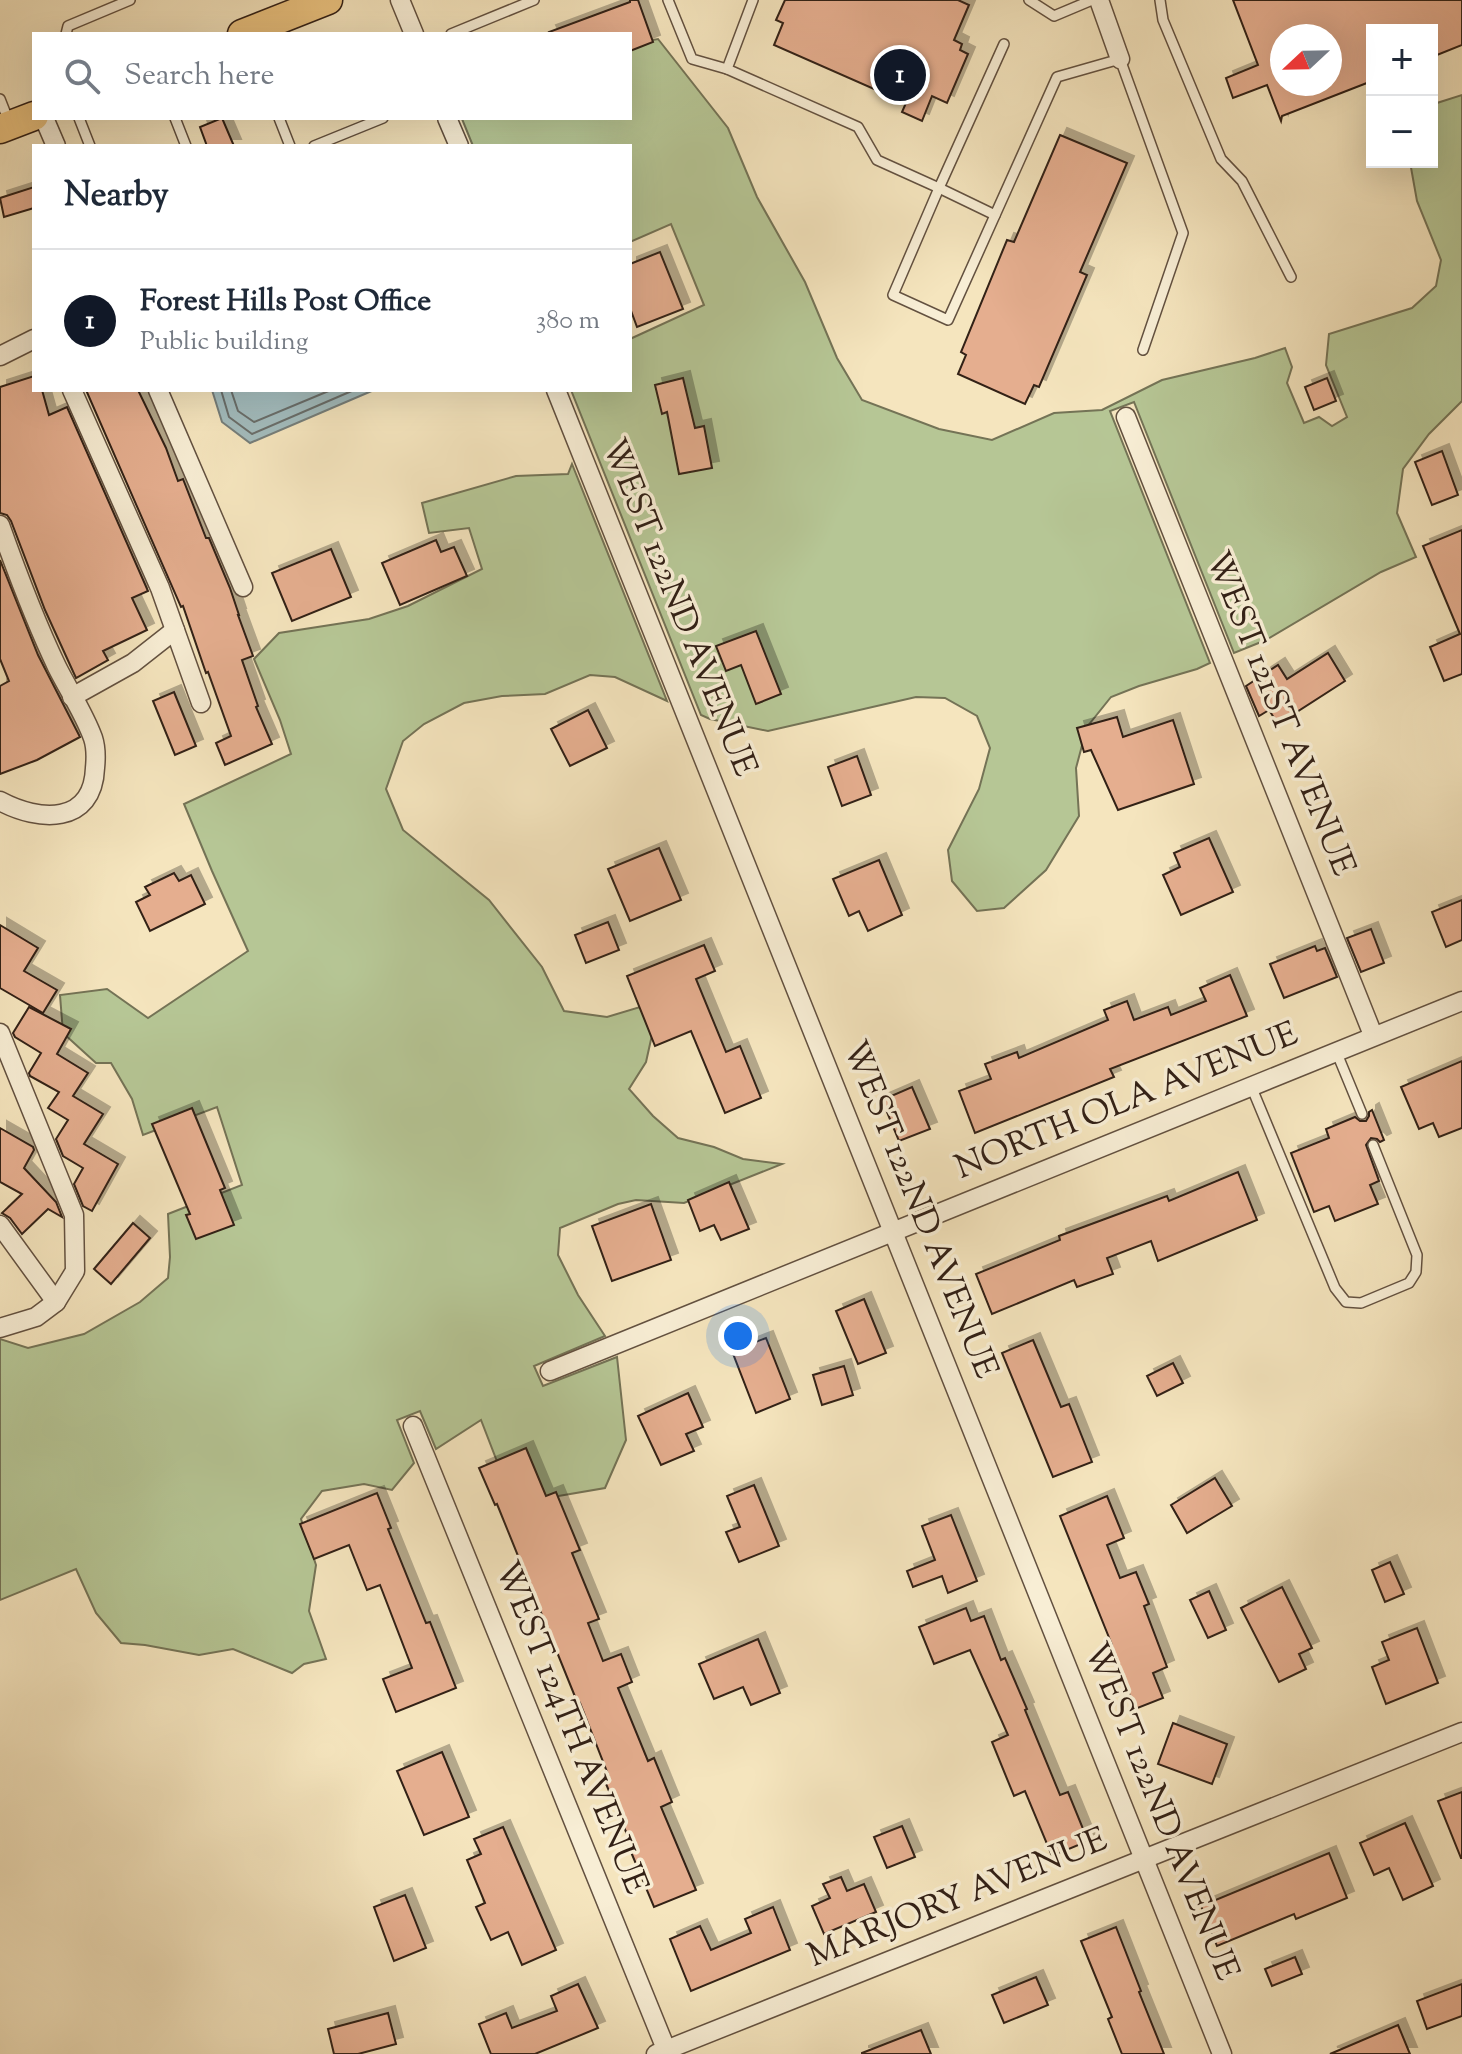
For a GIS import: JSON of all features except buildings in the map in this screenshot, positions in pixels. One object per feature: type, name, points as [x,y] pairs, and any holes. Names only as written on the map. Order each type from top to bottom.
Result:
[{"type":"main road","points":[[248,32],[328,0]]},
{"type":"street","points":[[400,0],[413,32]]},
{"type":"street","points":[[1099,0],[1120,59]]},
{"type":"street","points":[[45,120],[55,144]]},
{"type":"street","points":[[448,120],[458,144]]},
{"type":"street","points":[[0,356],[32,340]]},
{"type":"street","points":[[73,392],[160,588],[201,703]]},
{"type":"street","points":[[159,392],[243,587]]},
{"type":"street","name":"WEST 122ND AVENUE","points":[[557,392],[1222,2054]]},
{"type":"street","name":"WEST 121ST AVENUE","points":[[1126,417],[1373,1035]]},
{"type":"street","points":[[0,525],[50,652],[93,738],[96,755],[95,783],[78,809],[59,816],[18,811],[0,801]]},
{"type":"street","points":[[72,697],[133,663],[175,630]]},
{"type":"street","name":"NORTH OLA AVENUE","points":[[550,1371],[1462,1001]]},
{"type":"street","points":[[0,1033],[74,1215],[75,1271],[56,1302],[36,1317],[0,1328]]},
{"type":"street","points":[[0,1225],[56,1302]]},
{"type":"street","name":"WEST 124TH AVENUE","points":[[413,1426],[663,2053]]},
{"type":"street","name":"MARJORY AVENUE","points":[[663,2053],[1462,1732]]},
{"type":"lane","points":[[66,32],[68,26],[130,0]]},
{"type":"lane","points":[[456,32],[534,0]]},
{"type":"lane","points":[[668,0],[692,59],[727,69],[858,127],[877,160],[995,215]]},
{"type":"lane","points":[[727,69],[753,0]]},
{"type":"lane","points":[[1029,0],[1054,16],[1092,0]]},
{"type":"lane","points":[[1160,0],[1163,20],[1221,159],[1242,181],[1291,277]]},
{"type":"lane","points":[[1004,44],[893,295],[948,320],[1057,77],[1120,59],[1183,233],[1143,350]]},
{"type":"lane","points":[[0,99],[15,123]]},
{"type":"lane","points":[[80,120],[89,144]]},
{"type":"lane","points":[[176,120],[185,144]]},
{"type":"lane","points":[[280,120],[289,144]]},
{"type":"lane","points":[[319,144],[378,120]]},
{"type":"lane","points":[[1336,1051],[1362,1114]]},
{"type":"lane","points":[[1251,1086],[1335,1288],[1346,1302],[1361,1303],[1409,1283],[1416,1272],[1417,1255],[1373,1145]]},
{"type":"green space","points":[[658,39],[728,128],[757,197],[805,282],[837,358],[862,400],[939,429],[992,440],[1054,413],[1102,410],[1162,380],[1285,348],[1292,367],[1287,383],[1304,423],[1319,417],[1332,426],[1347,417],[1326,365],[1329,334],[1412,308],[1436,286],[1441,260],[1417,201],[1411,168],[1438,168],[1438,103],[1462,95],[1462,401],[1429,434],[1403,469],[1397,513],[1416,557],[1381,572],[1266,640],[1234,653],[1134,402],[1110,411],[1210,663],[1111,697],[1087,727],[1076,768],[1079,816],[1046,870],[1004,908],[977,911],[952,881],[948,850],[979,789],[990,748],[977,716],[945,698],[916,697],[768,731],[701,715],[572,392],[632,392],[632,338],[704,305],[671,224],[632,241],[632,144],[472,144],[462,120],[632,120],[632,44]]},
{"type":"green space","points":[[572,464],[667,701],[615,677],[590,675],[545,694],[502,696],[464,703],[424,724],[403,741],[386,789],[403,830],[489,900],[542,967],[564,1011],[607,1017],[640,1007],[656,1017],[646,1062],[629,1089],[653,1116],[678,1138],[714,1147],[743,1159],[782,1164],[684,1203],[636,1200],[618,1204],[560,1228],[558,1255],[578,1295],[605,1336],[534,1366],[543,1386],[617,1357],[626,1440],[605,1488],[541,1499],[505,1482],[481,1420],[436,1449],[420,1411],[397,1420],[414,1463],[392,1490],[364,1484],[322,1491],[301,1519],[316,1565],[309,1611],[326,1659],[304,1664],[292,1673],[233,1649],[199,1655],[121,1643],[96,1613],[76,1569],[0,1600],[0,1339],[28,1348],[84,1334],[140,1302],[168,1278],[168,1214],[242,1185],[217,1107],[143,1135],[132,1099],[111,1063],[96,1063],[63,1033],[60,995],[107,989],[148,1018],[248,951],[184,804],[291,754],[254,659],[279,633],[369,619],[408,606],[482,569],[469,528],[429,533],[422,503],[516,476],[568,474]]},
{"type":"water","points":[[213,392],[369,392],[250,443],[222,422]]},
{"type":"place","name":"Forest Hills Post Office","points":[[900,75]]}]
